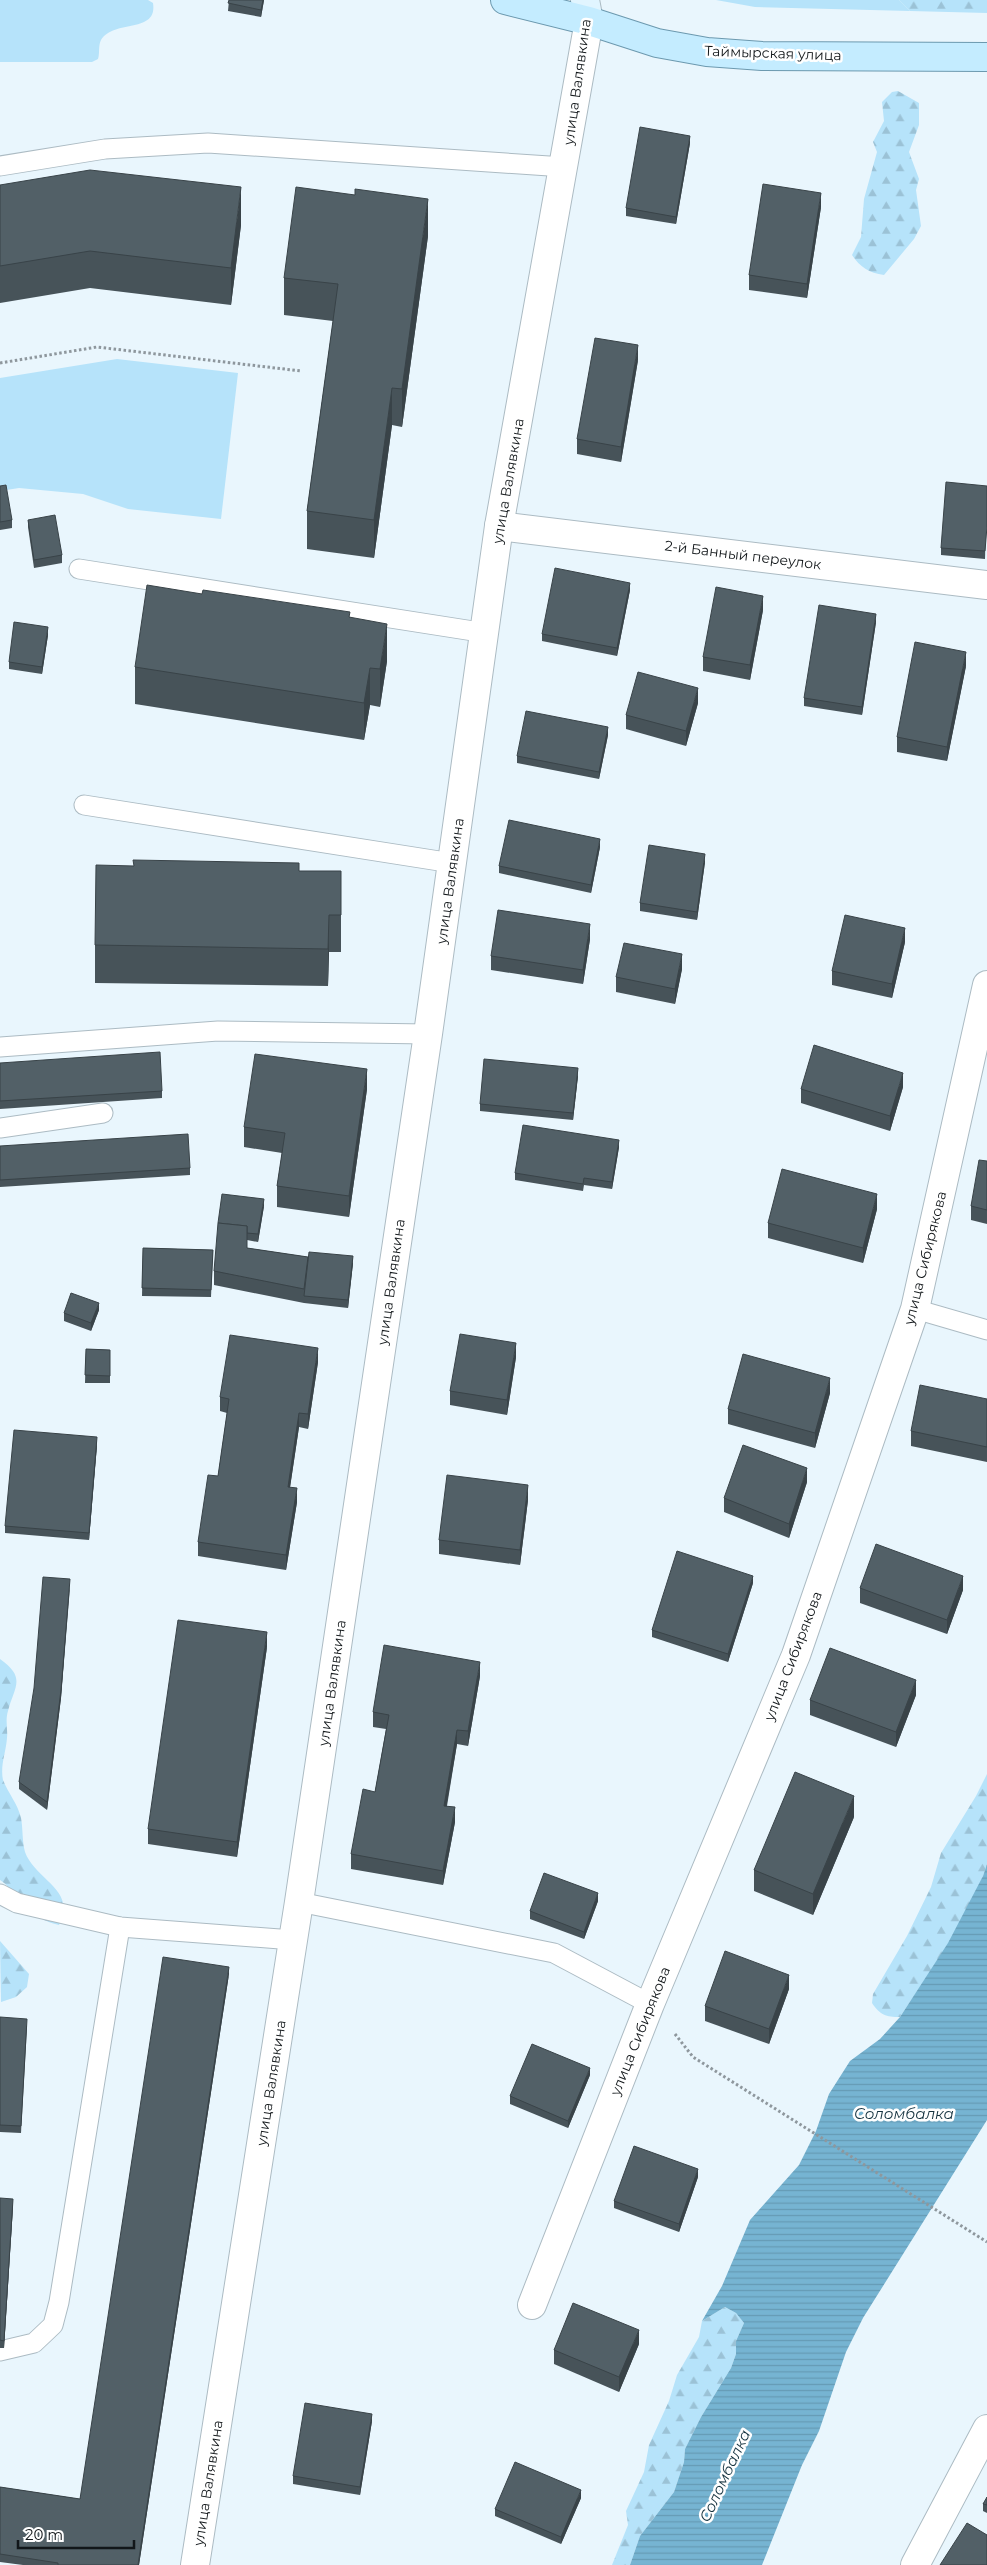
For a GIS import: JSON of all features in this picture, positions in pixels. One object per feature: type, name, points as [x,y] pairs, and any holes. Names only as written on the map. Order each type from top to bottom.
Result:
[{"type":"main road","name":"Таймырская улица","points":[[505,0],[587,11],[657,43],[707,52],[762,56],[987,58]]},
{"type":"main road","points":[[560,0],[587,11]]},
{"type":"street","name":"улица Валявкина","points":[[195,2565],[299,1902],[428,1034],[486,634],[499,526],[564,167],[587,11]]},
{"type":"street","name":"2-й Банный переулок","points":[[499,526],[987,585]]},
{"type":"street","name":"улица Сибирякова","points":[[532,2305],[650,2004],[796,1655],[915,1309],[987,985]]},
{"type":"street","points":[[915,2565],[987,2429]]},
{"type":"lane","points":[[0,166],[105,149],[208,144],[564,167]]},
{"type":"lane","points":[[79,569],[486,634]]},
{"type":"lane","points":[[84,805],[452,863]]},
{"type":"lane","points":[[0,1046],[218,1031],[428,1034]]},
{"type":"lane","points":[[0,1128],[103,1113]]},
{"type":"lane","points":[[915,1309],[987,1330]]},
{"type":"lane","points":[[0,1894],[17,1903],[120,1927],[293,1940]]},
{"type":"lane","points":[[299,1902],[554,1953],[650,2004]]},
{"type":"lane","points":[[0,2351],[34,2343],[53,2325],[59,2302],[120,1927]]},
{"type":"path","points":[[0,363],[97,347],[301,371]]},
{"type":"path","points":[[650,2004],[693,2057],[987,2242]]},
{"type":"green space","points":[[0,0],[148,0],[153,3],[153,13],[149,19],[142,23],[107,34],[100,42],[98,59],[92,62],[0,62]]},
{"type":"green space","points":[[716,0],[899,0],[910,11],[755,7]]},
{"type":"green space","points":[[899,0],[987,0],[987,13],[910,11]]},
{"type":"green space","points":[[898,91],[919,103],[919,125],[909,152],[919,179],[916,190],[921,226],[914,239],[884,275],[865,269],[852,255],[861,237],[864,199],[877,152],[873,142],[884,121],[882,102],[892,92]]},
{"type":"green space","points":[[117,359],[238,373],[221,519],[128,509],[83,494],[19,488],[0,491],[0,378]]},
{"type":"green space","points":[[0,1659],[16,1677],[15,1689],[7,1715],[7,1738],[2,1770],[3,1780],[20,1813],[25,1852],[30,1862],[59,1894],[63,1903],[63,1913],[59,1925],[41,1919],[30,1911],[20,1903],[0,1880]]},
{"type":"green space","points":[[987,1774],[987,1864],[980,1884],[949,1943],[900,2017],[884,2014],[872,2003],[873,1994],[907,1936],[931,1887],[941,1853],[976,1796]]},
{"type":"green space","points":[[0,1941],[29,1974],[27,1987],[16,1997],[1,2002]]},
{"type":"green space","points":[[725,2307],[736,2313],[744,2323],[736,2341],[736,2354],[731,2368],[701,2417],[685,2449],[684,2462],[674,2492],[640,2536],[630,2565],[612,2565],[628,2525],[626,2511],[644,2472],[649,2445],[669,2401],[677,2375],[699,2337],[702,2321]]},
{"type":"water","name":"Соломбалка","points":[[987,1864],[987,2120],[863,2318],[846,2352],[819,2431],[802,2465],[762,2565],[630,2565],[640,2536],[674,2492],[684,2462],[685,2449],[701,2417],[731,2368],[736,2354],[736,2341],[744,2323],[736,2313],[725,2307],[702,2321],[722,2286],[750,2220],[799,2165],[816,2131],[829,2094],[850,2061],[880,2039],[900,2017],[948,1943],[983,1876]]},
{"type":"building","points":[[229,0],[263,0],[261,10],[228,3]]},
{"type":"building","points":[[640,127],[690,136],[676,217],[626,208]]},
{"type":"building","points":[[90,170],[241,187],[231,268],[90,251],[0,266],[0,185]]},
{"type":"building","points":[[763,184],[821,193],[807,284],[749,275]]},
{"type":"building","points":[[296,187],[355,195],[355,189],[428,199],[402,389],[392,388],[374,520],[307,511],[338,284],[284,278]]},
{"type":"building","points":[[595,338],[638,345],[621,447],[577,439]]},
{"type":"building","points":[[946,482],[987,486],[985,551],[941,548]]},
{"type":"building","points":[[6,485],[12,520],[0,522],[0,486]]},
{"type":"building","points":[[55,515],[62,555],[34,560],[28,520]]},
{"type":"building","points":[[555,568],[630,583],[617,648],[542,634]]},
{"type":"building","points":[[147,585],[202,594],[203,590],[350,612],[349,617],[387,624],[380,669],[370,668],[364,703],[135,667]]},
{"type":"building","points":[[716,587],[763,596],[750,665],[703,657]]},
{"type":"building","points":[[819,605],[876,614],[862,707],[804,698]]},
{"type":"building","points":[[14,622],[48,627],[42,667],[9,662]]},
{"type":"building","points":[[915,642],[966,652],[947,747],[897,737]]},
{"type":"building","points":[[638,672],[698,688],[686,731],[626,715]]},
{"type":"building","points":[[526,711],[608,727],[599,772],[517,756]]},
{"type":"building","points":[[509,820],[600,839],[591,885],[499,866]]},
{"type":"building","points":[[649,845],[705,854],[697,912],[640,903]]},
{"type":"building","points":[[133,860],[299,863],[299,871],[341,871],[341,915],[329,915],[328,949],[95,945],[96,865],[134,866]]},
{"type":"building","points":[[498,910],[590,924],[583,970],[491,956]]},
{"type":"building","points":[[845,915],[905,928],[892,984],[832,971]]},
{"type":"building","points":[[624,943],[682,954],[675,989],[616,977]]},
{"type":"building","points":[[814,1045],[903,1073],[890,1116],[801,1089]]},
{"type":"building","points":[[160,1052],[162,1091],[0,1101],[0,1063]]},
{"type":"building","points":[[255,1054],[367,1069],[349,1196],[277,1186],[285,1133],[244,1127]]},
{"type":"building","points":[[484,1059],[578,1068],[573,1113],[480,1104]]},
{"type":"building","points":[[523,1125],[619,1140],[612,1182],[584,1178],[583,1184],[515,1173]]},
{"type":"building","points":[[188,1134],[190,1168],[0,1180],[0,1146]]},
{"type":"building","points":[[979,1160],[987,1161],[987,1210],[971,1206]]},
{"type":"building","points":[[782,1169],[877,1194],[863,1248],[768,1223]]},
{"type":"building","points":[[222,1194],[264,1199],[258,1234],[247,1233],[247,1226],[218,1223]]},
{"type":"building","points":[[218,1223],[247,1226],[247,1248],[308,1257],[304,1289],[214,1271]]},
{"type":"building","points":[[143,1248],[213,1250],[211,1290],[142,1288]]},
{"type":"building","points":[[309,1252],[353,1256],[348,1300],[304,1296]]},
{"type":"building","points":[[71,1293],[99,1303],[91,1323],[64,1313]]},
{"type":"building","points":[[460,1334],[516,1343],[507,1400],[450,1391]]},
{"type":"building","points":[[230,1335],[318,1348],[308,1414],[299,1413],[288,1487],[297,1488],[286,1555],[198,1542],[208,1475],[218,1476],[229,1399],[220,1397]]},
{"type":"building","points":[[86,1349],[110,1350],[110,1376],[85,1375]]},
{"type":"building","points":[[743,1354],[830,1378],[815,1433],[728,1409]]},
{"type":"building","points":[[920,1385],[987,1399],[987,1447],[911,1431]]},
{"type":"building","points":[[14,1430],[97,1437],[89,1533],[5,1526]]},
{"type":"building","points":[[743,1445],[807,1468],[789,1524],[724,1498]]},
{"type":"building","points":[[447,1475],[528,1485],[520,1550],[439,1540]]},
{"type":"building","points":[[876,1544],[963,1576],[947,1620],[860,1588]]},
{"type":"building","points":[[677,1551],[753,1576],[728,1654],[652,1630]]},
{"type":"building","points":[[43,1577],[70,1579],[61,1690],[47,1802],[19,1782],[34,1688]]},
{"type":"building","points":[[178,1620],[267,1632],[237,1842],[148,1829]]},
{"type":"building","points":[[384,1645],[480,1662],[468,1731],[457,1730],[444,1806],[455,1807],[443,1871],[351,1854],[363,1789],[375,1792],[389,1715],[373,1712]]},
{"type":"building","points":[[830,1648],[916,1680],[896,1732],[810,1700]]},
{"type":"building","points":[[795,1772],[854,1796],[813,1894],[754,1870]]},
{"type":"building","points":[[544,1873],[598,1893],[584,1932],[530,1911]]},
{"type":"building","points":[[725,1951],[789,1975],[769,2029],[705,2006]]},
{"type":"building","points":[[163,1957],[229,1967],[138,2565],[58,2565],[58,2563],[0,2554],[0,2487],[80,2499]]},
{"type":"building","points":[[0,2017],[27,2019],[21,2126],[0,2125]]},
{"type":"building","points":[[532,2044],[590,2068],[568,2121],[510,2096]]},
{"type":"building","points":[[634,2146],[698,2169],[679,2224],[614,2201]]},
{"type":"building","points":[[0,2198],[13,2199],[4,2341],[0,2340]]},
{"type":"building","points":[[573,2303],[639,2330],[619,2377],[554,2350]]},
{"type":"building","points":[[305,2403],[372,2414],[360,2487],[293,2476]]},
{"type":"building","points":[[515,2462],[581,2490],[561,2537],[495,2509]]},
{"type":"building","points":[[987,2497],[987,2505],[983,2504]]},
{"type":"building","points":[[967,2523],[987,2535],[987,2565],[940,2565]]}]
